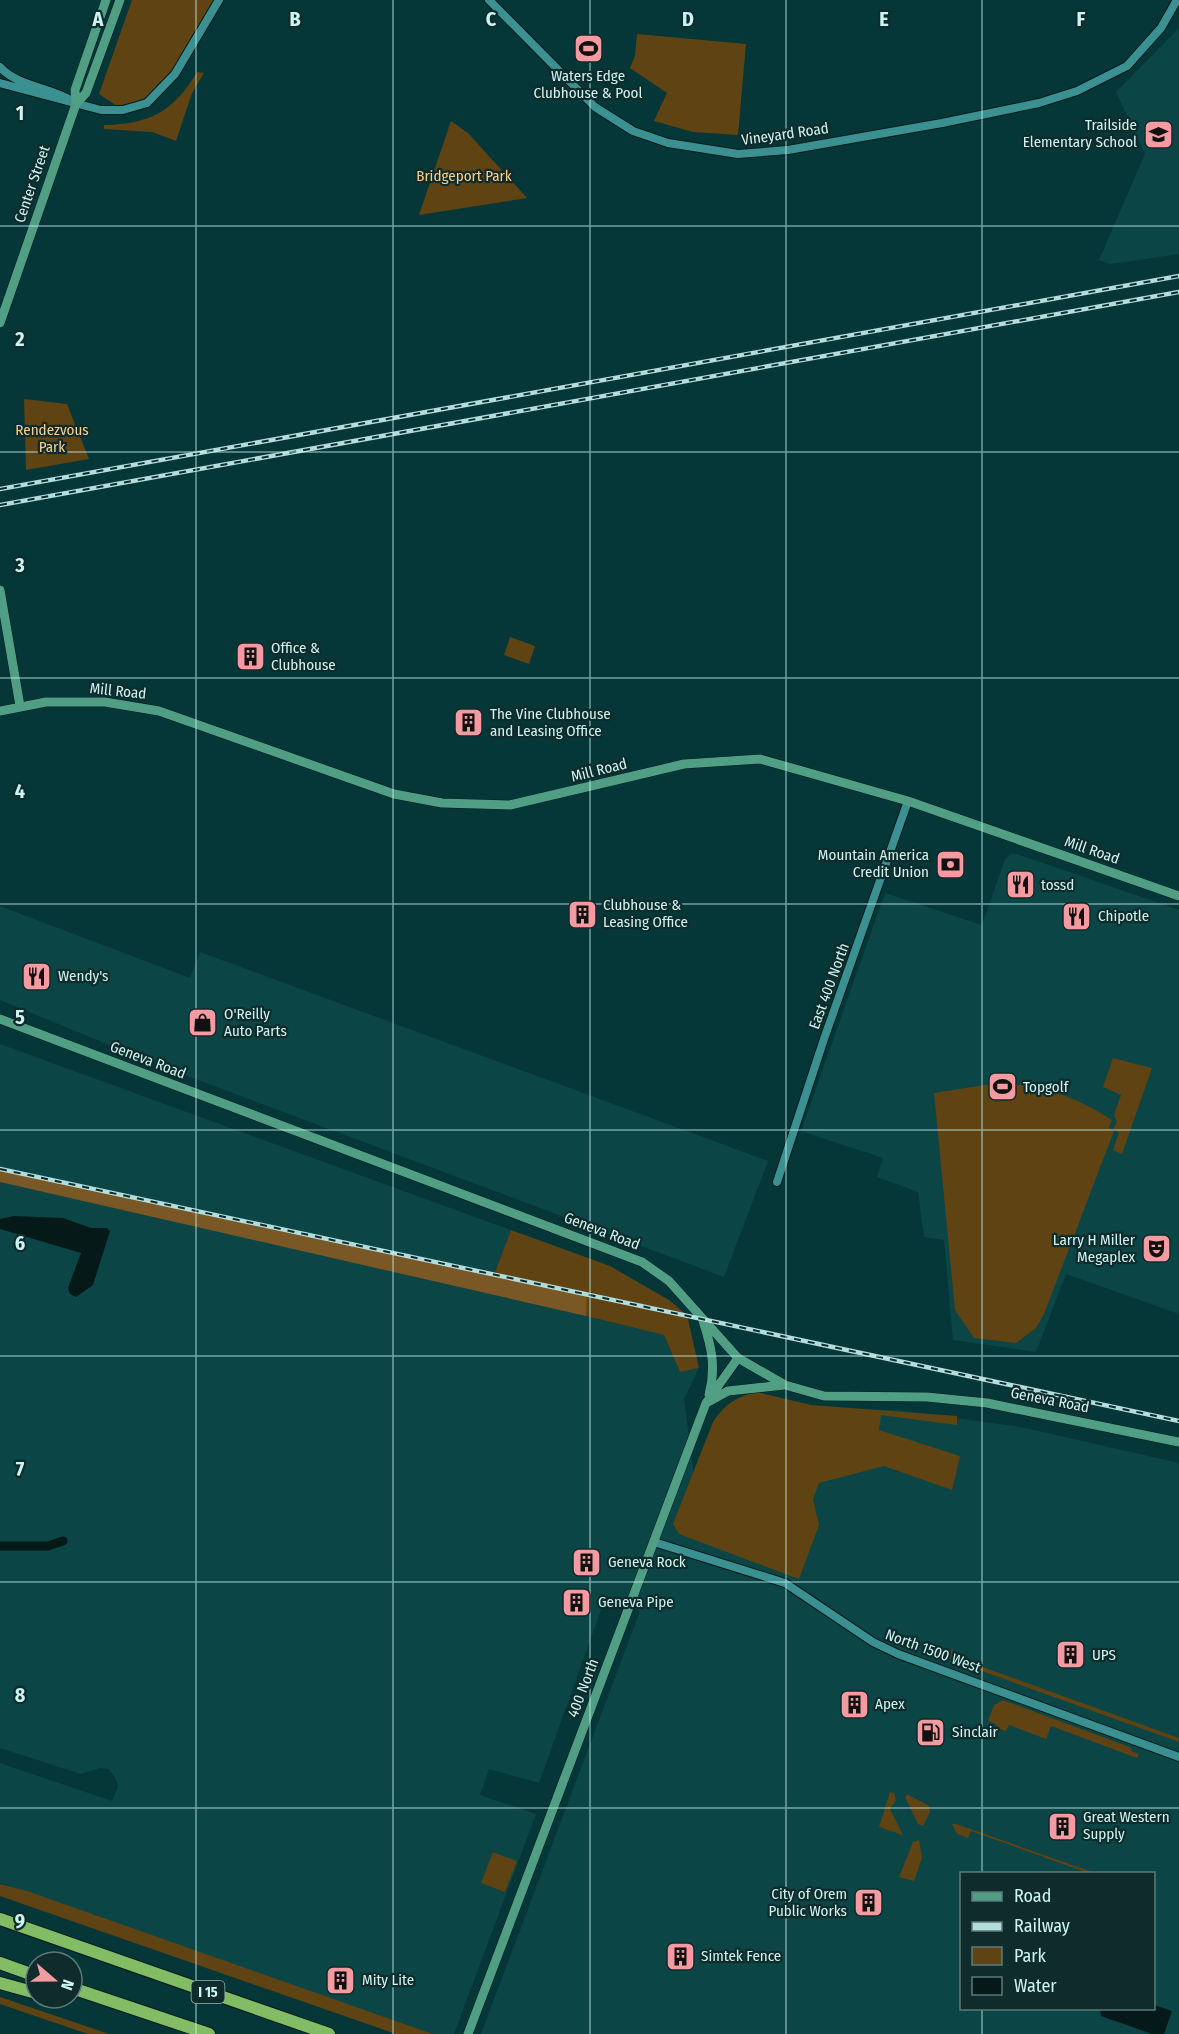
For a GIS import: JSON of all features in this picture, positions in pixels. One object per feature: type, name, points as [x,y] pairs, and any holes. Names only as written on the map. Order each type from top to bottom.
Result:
[{"type":"highway","name":"I 15","points":[[0,1919],[329,2034]]},
{"type":"highway","points":[[0,1963],[24,1972]]},
{"type":"highway","points":[[0,1983],[24,1990]]},
{"type":"highway","points":[[86,1994],[209,2034]]},
{"type":"main road","points":[[76,104],[75,90],[106,0]]},
{"type":"main road","points":[[76,104],[86,93],[120,0]]},
{"type":"main road","name":"Center Street","points":[[0,323],[76,104]]},
{"type":"main road","points":[[0,590],[20,706]]},
{"type":"main road","name":"Mill Road","points":[[0,711],[46,702],[105,702],[159,711],[394,794],[442,803],[510,805],[684,764],[760,759],[908,801],[1179,896]]},
{"type":"main road","name":"Geneva Road","points":[[0,1019],[642,1262],[669,1281],[738,1358],[785,1385],[824,1396],[927,1397],[987,1403],[1179,1442]]},
{"type":"main road","points":[[702,1319],[710,1342],[715,1374],[706,1403]]},
{"type":"main road","name":"400 North","points":[[468,2034],[706,1403],[738,1358]]},
{"type":"main road","points":[[706,1403],[728,1391],[785,1385]]},
{"type":"street","points":[[0,83],[101,110],[123,110],[147,103],[162,90],[188,55],[219,0]]},
{"type":"street","name":"Vineyard Road","points":[[489,0],[595,107],[633,131],[668,143],[738,154],[789,150],[942,123],[1039,103],[1077,91],[1127,66],[1161,28],[1177,0]]},
{"type":"street","points":[[0,67],[23,81],[63,95],[76,104]]},
{"type":"street","name":"East 400 North","points":[[777,1182],[824,1039],[908,801]]},
{"type":"street","name":"North 1500 West","points":[[654,1542],[785,1583],[881,1646],[1179,1757]]},
{"type":"shaded area","name":"Trailside Elementary School","points":[[1179,28],[1179,254],[1111,264],[1099,260],[1145,154],[1116,92]]},
{"type":"shaded area","points":[[1010,854],[1017,854],[1179,910],[1179,1314],[1066,1274],[1036,1352],[953,1340],[944,1240],[924,1237],[918,1192],[877,1177],[883,1158],[801,1131],[885,893],[982,925],[1005,859]]},
{"type":"shaded area","points":[[0,906],[190,978],[200,952],[768,1161],[724,1277],[158,1065],[0,1000]]},
{"type":"shaded area","points":[[0,1044],[511,1230],[495,1274],[586,1316],[664,1335],[680,1372],[699,1368],[684,1399],[697,1499],[824,1408],[896,1410],[1021,1427],[1179,1463],[1179,2034],[481,2034],[640,1611],[606,1596],[539,1783],[489,1769],[480,1795],[536,1814],[454,2034],[433,2034],[0,1883],[0,1763],[112,1801],[118,1787],[109,1769],[100,1768],[81,1774],[0,1748]]},
{"type":"shaded area","points":[[0,1169],[587,1294],[586,1316],[0,1182]]},
{"type":"green space","points":[[132,0],[219,0],[187,55],[147,103],[123,110],[99,94]]},
{"type":"green space","points":[[637,34],[746,44],[738,135],[693,132],[654,121],[667,93],[630,68],[635,56]]},
{"type":"green space","points":[[197,72],[204,73],[192,93],[176,141],[152,132],[104,129],[104,125],[135,122],[159,113],[179,97]]},
{"type":"green space","name":"Bridgeport Park","points":[[451,121],[468,133],[527,198],[419,215]]},
{"type":"green space","name":"Rendezvous Park","points":[[24,399],[67,404],[89,459],[26,470]]},
{"type":"green space","points":[[510,637],[535,646],[529,664],[504,655]]},
{"type":"green space","points":[[1113,1058],[1152,1068],[1122,1154],[1113,1150],[1119,1132],[1113,1129],[1117,1122],[1114,1115],[1121,1095],[1103,1087]]},
{"type":"green space","name":"Topgolf","points":[[997,1083],[1043,1089],[1072,1098],[1112,1120],[1109,1127],[1114,1131],[1044,1314],[1036,1328],[1016,1343],[974,1338],[955,1310],[934,1093]]},
{"type":"green space","points":[[511,1230],[610,1266],[669,1300],[687,1315],[699,1368],[680,1372],[664,1335],[586,1316],[586,1294],[494,1275]]},
{"type":"green space","points":[[757,1392],[811,1405],[957,1416],[957,1425],[881,1415],[879,1430],[960,1456],[952,1490],[884,1466],[819,1483],[813,1499],[819,1525],[799,1579],[679,1534],[673,1524],[713,1422],[732,1402]]},
{"type":"green space","points":[[953,1649],[952,1656],[1179,1738],[1179,1742],[951,1660],[949,1652]]},
{"type":"green space","points":[[1003,1700],[1132,1748],[1131,1751],[1139,1754],[1137,1758],[1051,1726],[1046,1739],[1009,1725],[1006,1731],[997,1728],[996,1724],[988,1721],[994,1705]]},
{"type":"green space","points":[[890,1792],[894,1793],[896,1800],[890,1809],[903,1835],[879,1827]]},
{"type":"green space","points":[[907,1794],[929,1806],[930,1812],[923,1826],[918,1824],[905,1797]]},
{"type":"green space","points":[[952,1824],[1092,1872],[1085,1872],[971,1831],[968,1838],[957,1834]]},
{"type":"green space","points":[[919,1840],[922,1858],[914,1881],[899,1877],[913,1842]]},
{"type":"green space","points":[[493,1852],[517,1861],[505,1892],[481,1883]]},
{"type":"green space","points":[[0,1884],[27,1891],[433,2034],[396,2034],[0,1896]]},
{"type":"green space","points":[[0,1997],[24,2005],[24,2010],[38,2010],[109,2034],[88,2034],[0,2004]]},
{"type":"water","points":[[14,1216],[63,1218],[91,1228],[107,1228],[110,1231],[93,1285],[76,1297],[70,1294],[68,1288],[81,1253],[0,1229],[0,1219]]},
{"type":"water","points":[[1155,2005],[1172,2011],[1164,2034],[1152,2034],[1101,2016],[1100,2010],[1155,2010]]},
{"type":"waterway","points":[[0,1546],[48,1546],[63,1541]]},
{"type":"railway","points":[[0,489],[1179,276]]},
{"type":"railway","points":[[0,505],[1179,292]]},
{"type":"railway","points":[[0,1169],[1179,1421]]},
{"type":"place","name":"Waters Edge Clubhouse & Pool","points":[[588,49]]},
{"type":"place","name":"Trailside Elementary School","points":[[1158,134]]},
{"type":"place","name":"Office & Clubhouse","points":[[250,657]]},
{"type":"place","name":"The Vine Clubhouse and Leasing Office","points":[[469,723]]},
{"type":"place","name":"Mountain America Credit Union","points":[[950,864]]},
{"type":"place","name":"tossd","points":[[1020,885]]},
{"type":"place","name":"Clubhouse & Leasing Office","points":[[582,914]]},
{"type":"place","name":"Chipotle","points":[[1077,916]]},
{"type":"place","name":"Wendy's","points":[[37,976]]},
{"type":"place","name":"O'Reilly Auto Parts","points":[[203,1023]]},
{"type":"place","name":"Topgolf","points":[[1002,1087]]},
{"type":"place","name":"Larry H Miller Megaplex","points":[[1156,1249]]},
{"type":"place","name":"Geneva Rock","points":[[587,1562]]},
{"type":"place","name":"Geneva Pipe","points":[[577,1602]]},
{"type":"place","name":"UPS","points":[[1071,1655]]},
{"type":"place","name":"Apex","points":[[854,1704]]},
{"type":"place","name":"Sinclair","points":[[931,1732]]},
{"type":"place","name":"Great Western Supply","points":[[1062,1826]]},
{"type":"place","name":"City of Orem Public Works","points":[[868,1903]]},
{"type":"place","name":"Simtek Fence","points":[[680,1956]]},
{"type":"place","name":"Mity Lite","points":[[341,1980]]}]
